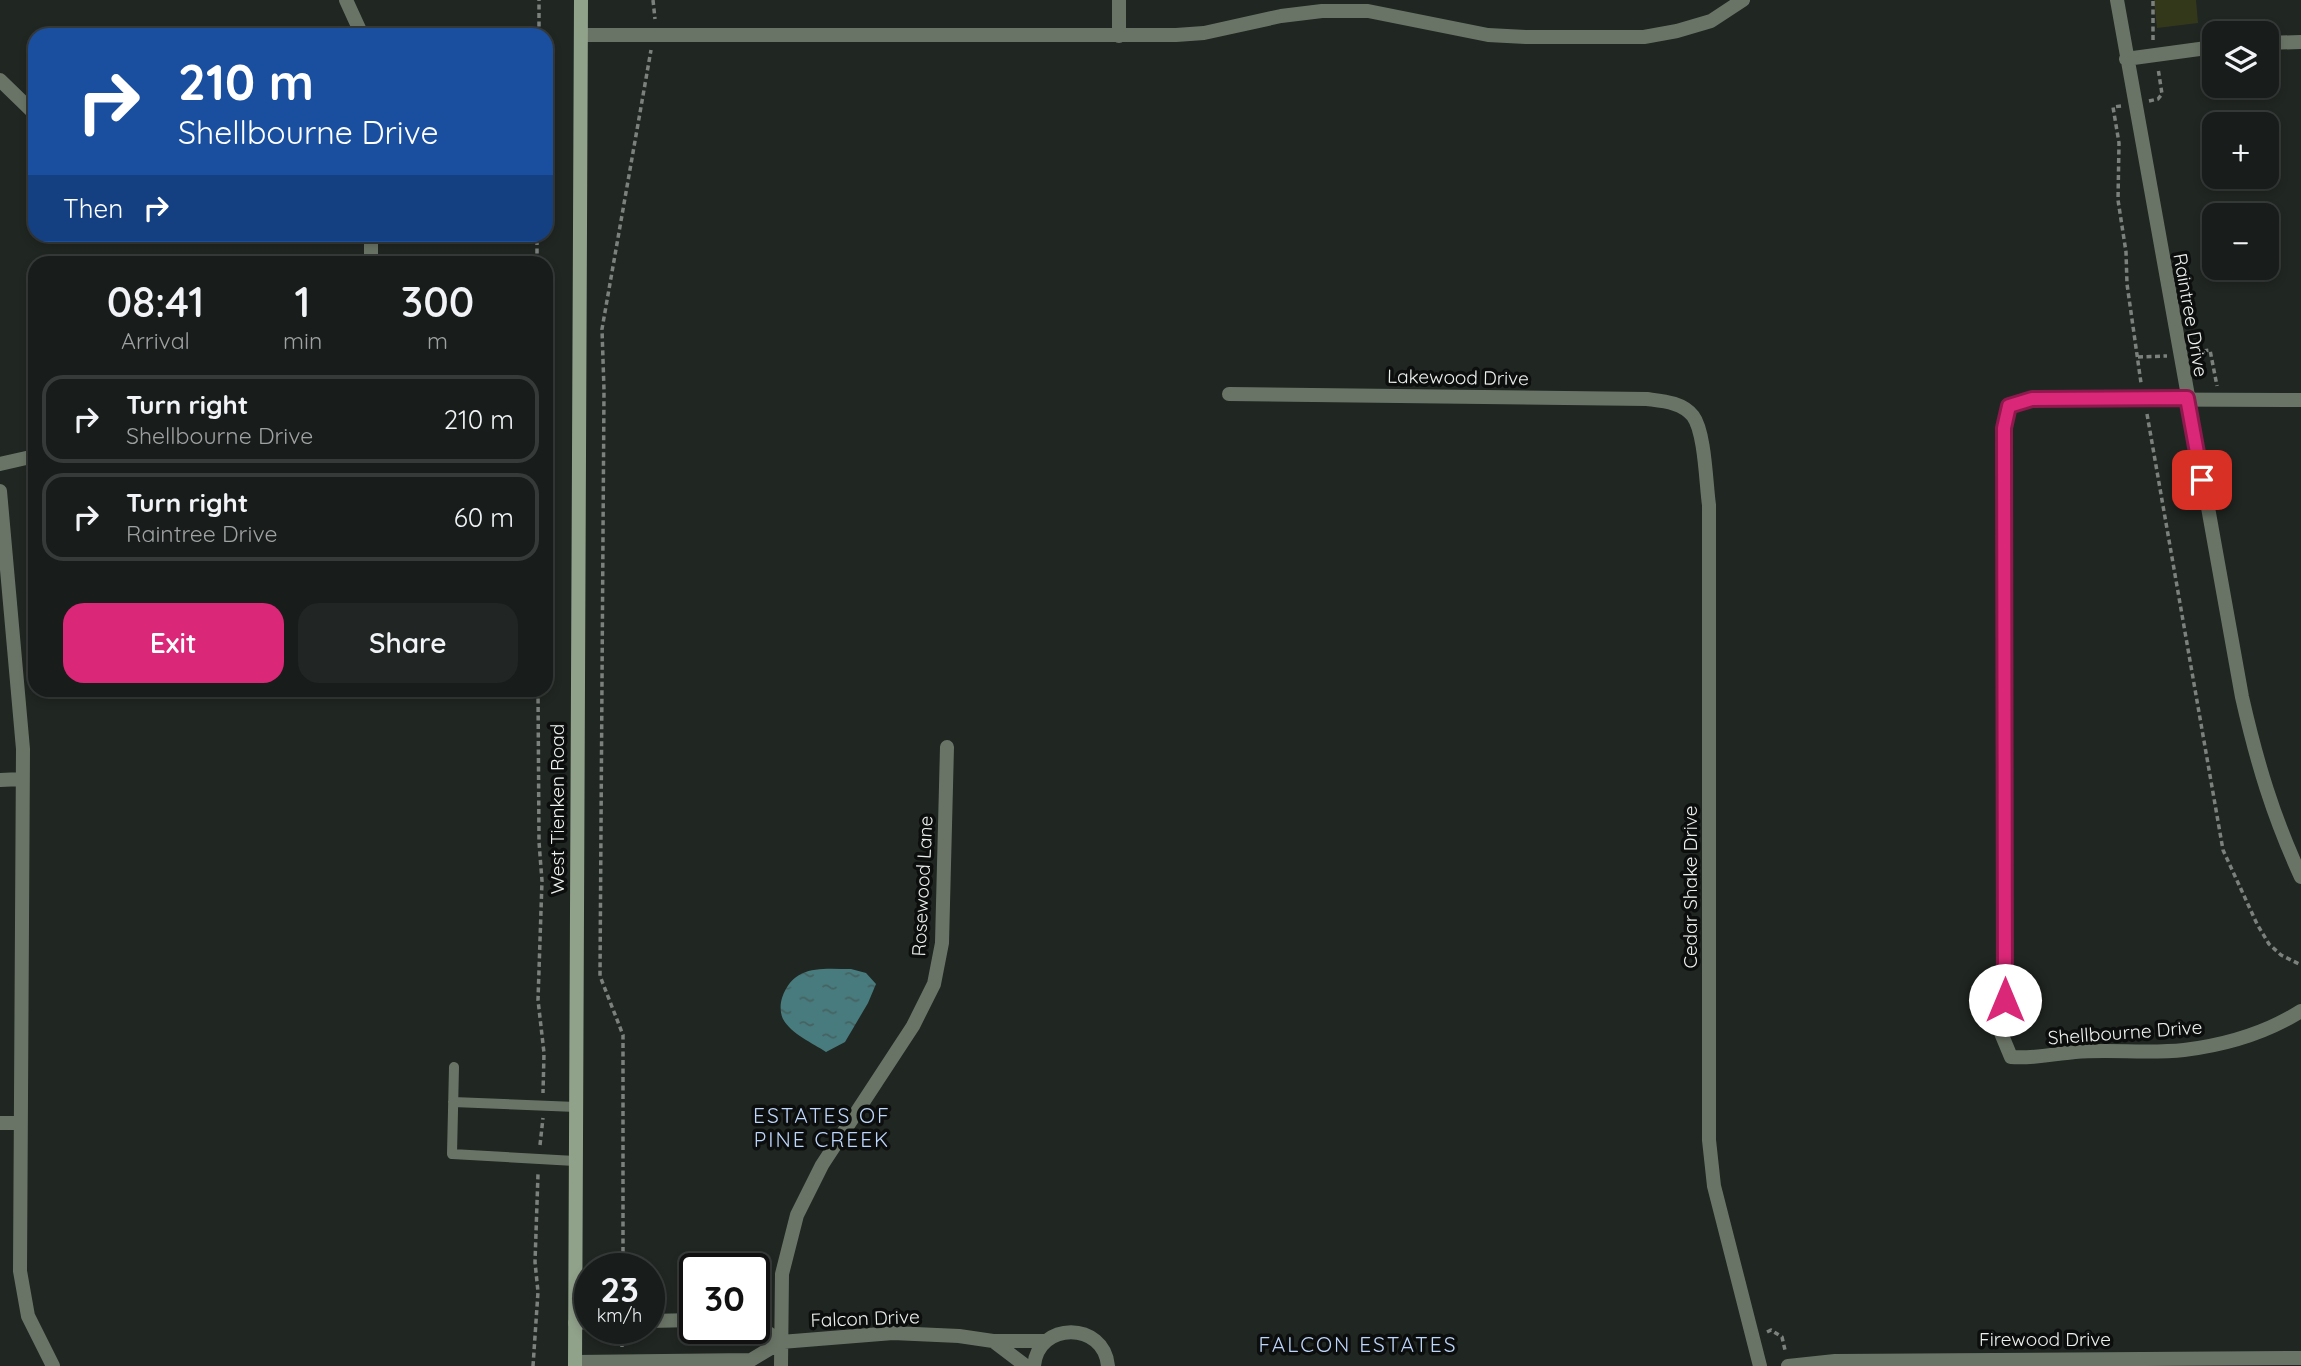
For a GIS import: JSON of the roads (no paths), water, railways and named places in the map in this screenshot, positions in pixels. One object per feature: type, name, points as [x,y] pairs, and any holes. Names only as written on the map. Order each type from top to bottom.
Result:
[{"type":"street","points":[[346,0],[359,28]]},
{"type":"street","name":"West Tienken Road","points":[[579,1253],[575,1161],[581,0]]},
{"type":"street","points":[[1119,0],[1119,36]]},
{"type":"street","points":[[582,35],[1119,36],[1204,33],[1281,16],[1368,11],[1488,35],[1644,37],[1710,21],[1743,0]]},
{"type":"street","name":"Raintree Drive","points":[[2117,0],[2242,697],[2258,766],[2280,832],[2301,877]]},
{"type":"street","points":[[2279,43],[2301,42]]},
{"type":"street","points":[[2126,59],[2202,49]]},
{"type":"street","points":[[0,80],[28,107]]},
{"type":"street","name":"Lakewood Drive","points":[[1229,394],[1647,399],[1672,402],[1683,410]]},
{"type":"street","name":"Shellbourne Drive","points":[[2301,400],[2032,399],[2009,406],[2004,428],[2005,1000],[2001,1033],[2011,1058],[2031,1059],[2074,1052],[2182,1050],[2232,1041],[2282,1023],[2301,1011]]},
{"type":"street","name":"Cedar Shake Drive","points":[[1683,410],[1693,416],[1701,438],[1709,505],[1709,1140],[1714,1186],[1760,1366]]},
{"type":"street","points":[[0,464],[28,458]]},
{"type":"street","points":[[0,491],[23,749],[20,1271],[28,1316],[53,1366]]},
{"type":"street","name":"Rosewood Lane","points":[[781,1366],[782,1274],[797,1215],[822,1165],[913,1026],[934,984],[942,943],[947,747]]},
{"type":"street","points":[[0,780],[22,779]]},
{"type":"street","points":[[0,1123],[20,1123]]},
{"type":"street","name":"Falcon Drive","points":[[575,1364],[751,1360],[781,1342],[893,1333],[959,1336],[993,1341],[1045,1341],[1068,1331],[1081,1332],[1093,1338],[1102,1347],[1108,1366]]},
{"type":"street","points":[[770,1334],[781,1342]]},
{"type":"street","name":"Falcon Drive","points":[[993,1341],[1026,1366]]},
{"type":"street","points":[[1034,1366],[1038,1350],[1045,1341]]},
{"type":"street","name":"West Tienken Road","points":[[575,1364],[578,1344]]},
{"type":"street","name":"Firewood Drive","points":[[1788,1366],[1835,1361],[2301,1358]]},
{"type":"lane","points":[[454,1067],[452,1154],[575,1161]]},
{"type":"lane","points":[[453,1102],[576,1107]]},
{"type":"water","points":[[819,969],[851,969],[866,973],[876,984],[845,1042],[826,1052],[797,1034],[787,1024],[781,1014],[782,998],[787,987],[801,974]]},
{"type":"district","name":"ESTATES OF PINE CREEK","points":[[822,1128]]},
{"type":"district","name":"FALCON ESTATES","points":[[1358,1345]]}]
